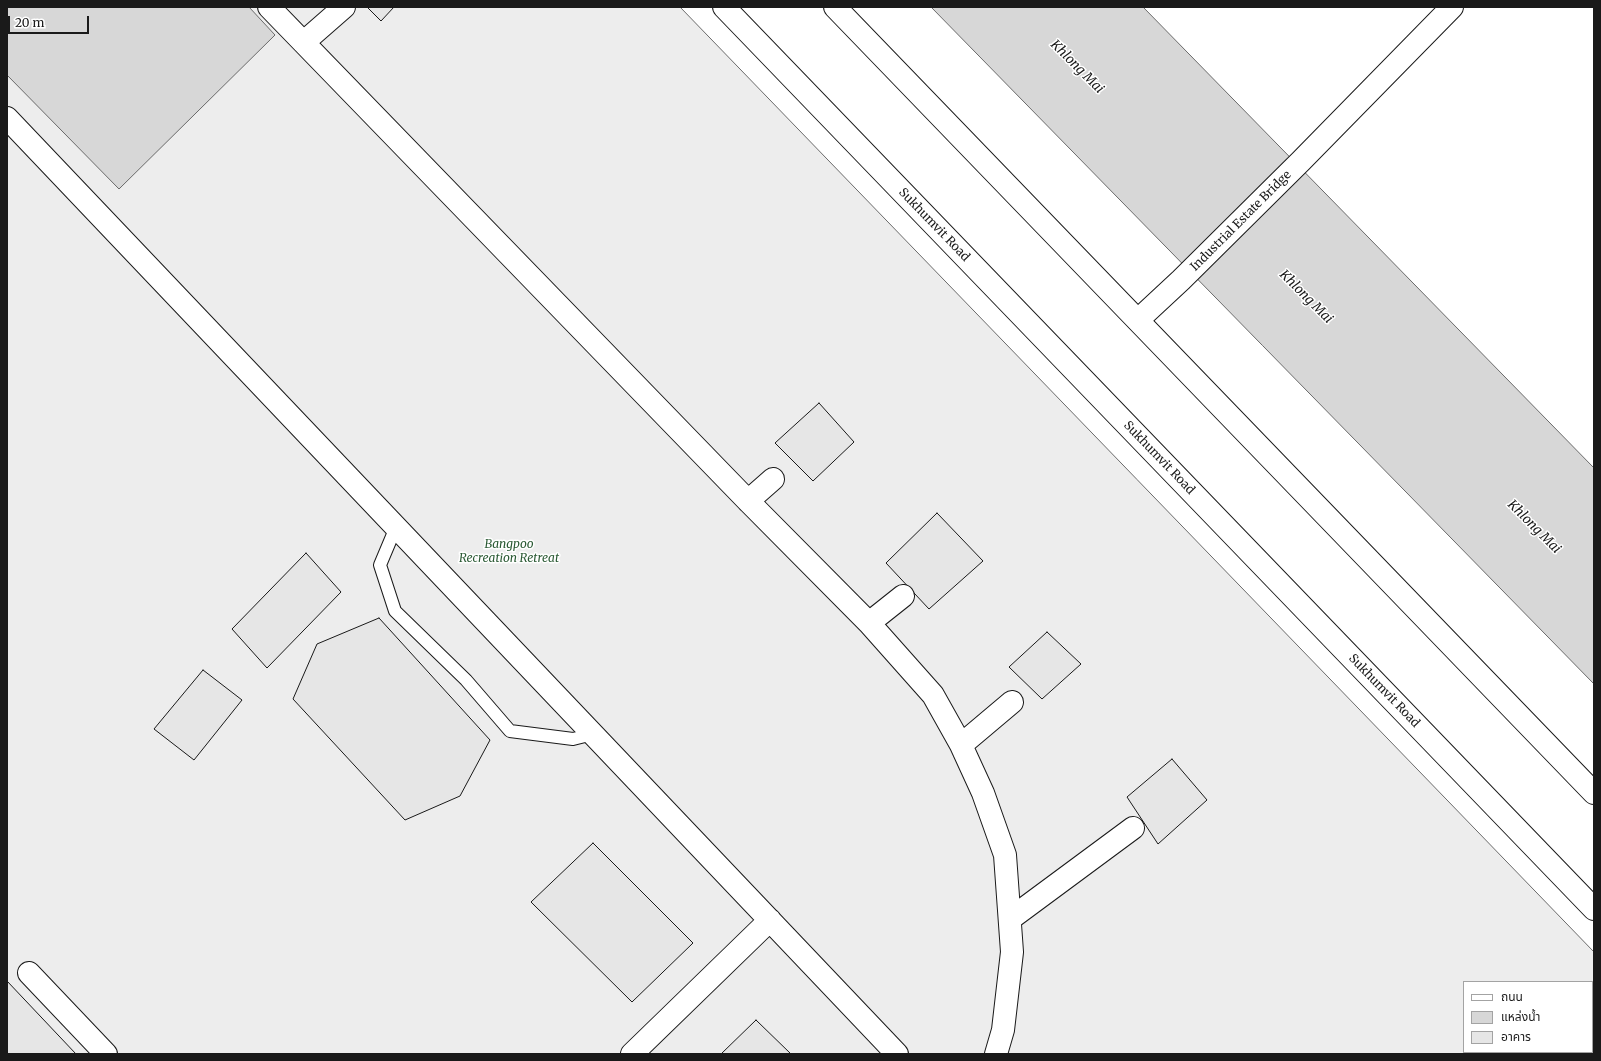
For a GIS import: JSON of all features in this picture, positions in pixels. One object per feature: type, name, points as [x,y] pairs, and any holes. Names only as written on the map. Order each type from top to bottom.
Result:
[{"type":"main road","points":[[270,7],[748,501],[869,623],[933,695],[961,745],[983,792],[1005,855],[1012,952],[1003,1030],[996,1054]]},
{"type":"main road","points":[[304,42],[344,7]]},
{"type":"main road","name":"Sukhumvit Road","points":[[724,7],[1594,909]]},
{"type":"main road","points":[[835,7],[1594,792]]},
{"type":"main road","name":"Industrial Estate Bridge","points":[[1138,320],[1181,280],[1301,161],[1452,7]]},
{"type":"main road","points":[[7,118],[897,1054]]},
{"type":"main road","points":[[748,501],[773,478]]},
{"type":"main road","points":[[869,623],[903,596]]},
{"type":"main road","points":[[961,745],[1012,702]]},
{"type":"main road","points":[[1010,919],[1133,828]]},
{"type":"main road","points":[[632,1054],[770,920]]},
{"type":"main road","points":[[28,973],[106,1054]]},
{"type":"lane","points":[[396,527],[380,566],[395,611],[466,680],[510,731],[573,739],[593,734]]},
{"type":"shaded area","name":"Bangpoo Recreation Retreat","points":[[7,7],[680,7],[1594,952],[1594,1054],[7,1054]]},
{"type":"water","points":[[7,7],[249,7],[275,35],[119,189],[7,75]]},
{"type":"water","name":"Khlong Mai","points":[[931,7],[1143,7],[1594,468],[1594,684]]},
{"type":"building","points":[[367,7],[394,7],[381,21]]},
{"type":"building","points":[[819,403],[854,442],[813,481],[775,443]]},
{"type":"building","points":[[937,513],[983,561],[929,609],[886,563]]},
{"type":"building","points":[[306,553],[341,592],[267,668],[232,629]]},
{"type":"building","points":[[379,618],[490,740],[460,796],[405,820],[293,699],[317,644]]},
{"type":"building","points":[[1047,632],[1081,664],[1042,699],[1009,667]]},
{"type":"building","points":[[203,670],[242,700],[194,760],[154,729]]},
{"type":"building","points":[[1172,759],[1207,800],[1158,844],[1127,797]]},
{"type":"building","points":[[593,843],[693,943],[632,1002],[531,902]]},
{"type":"building","points":[[7,981],[76,1054],[7,1054]]},
{"type":"building","points":[[756,1020],[791,1054],[721,1054]]}]
